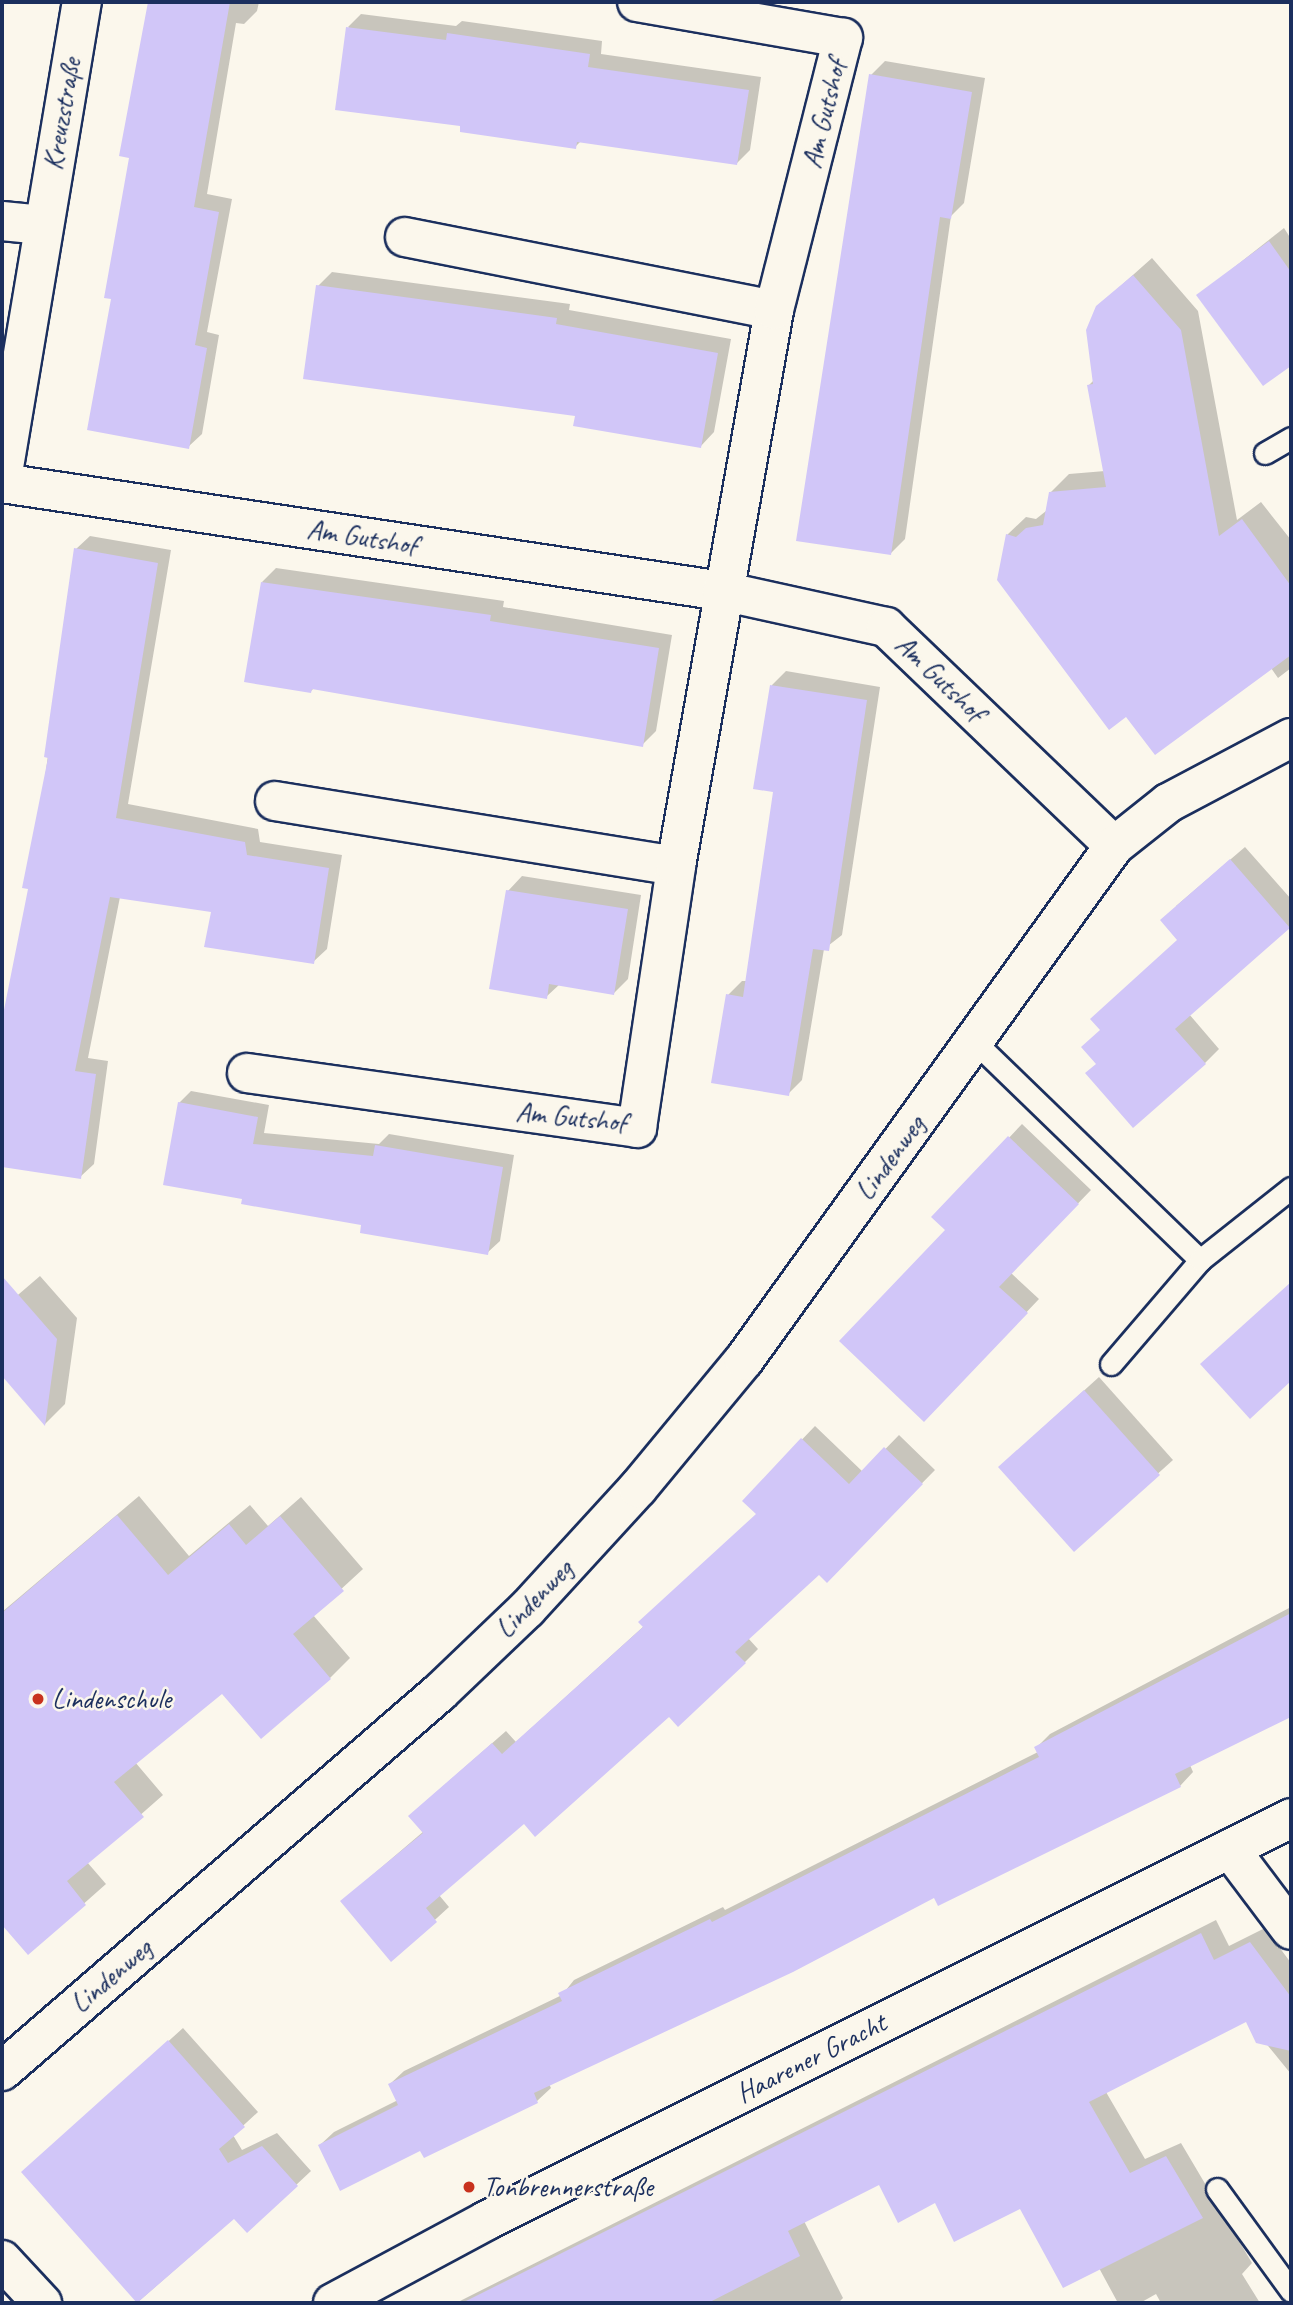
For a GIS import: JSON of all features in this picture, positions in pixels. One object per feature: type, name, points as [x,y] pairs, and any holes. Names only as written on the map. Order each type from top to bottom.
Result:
[{"type":"street","name":"Kreuzstraße","points":[[2,481],[82,2]]},
{"type":"street","name":"Am Gutshof","points":[[247,1073],[636,1128],[722,591],[774,310],[843,38],[637,2]]},
{"type":"street","points":[[2,221],[43,225]]},
{"type":"street","points":[[405,237],[774,310]]},
{"type":"street","name":"Am Gutshof","points":[[2,481],[722,591],[886,627],[1114,846]]},
{"type":"street","name":"Lindenweg","points":[[2,2071],[440,1692],[527,1609],[638,1488],[744,1360],[1114,846],[1168,803],[1291,738]]},
{"type":"street","points":[[275,801],[676,866]]},
{"type":"street","name":"Haarener Gracht","points":[[333,2303],[498,2214],[1291,1818]]},
{"type":"street","points":[[1230,1849],[1291,1930]]},
{"type":"street","points":[[2,2260],[42,2303]]},
{"type":"lane","points":[[1265,453],[1291,438]]},
{"type":"lane","points":[[974,1041],[1200,1260]]},
{"type":"lane","points":[[1111,1364],[1200,1260],[1291,1188]]},
{"type":"lane","points":[[1217,2189],[1291,2291]]},
{"type":"building","points":[[148,2],[230,2],[194,207],[219,212],[195,345],[207,348],[189,449],[87,430],[111,299],[104,298],[129,158],[119,156]]},
{"type":"building","points":[[346,27],[446,40],[447,33],[590,54],[588,67],[749,90],[737,165],[577,142],[576,149],[460,132],[460,126],[335,110]]},
{"type":"building","points":[[869,74],[972,92],[951,219],[940,217],[891,555],[796,541]]},
{"type":"building","points":[[1269,241],[1291,272],[1291,366],[1263,386],[1196,295]]},
{"type":"building","points":[[1133,275],[1181,330],[1219,536],[1242,519],[1291,586],[1291,655],[1155,755],[1126,717],[1109,730],[997,580],[1006,534],[1016,537],[1026,528],[1043,525],[1049,492],[1106,487],[1087,385],[1093,384],[1086,330],[1096,306]]},
{"type":"building","points":[[316,285],[557,318],[556,324],[718,353],[701,448],[573,426],[575,416],[303,379]]},
{"type":"building","points":[[74,548],[158,563],[116,818],[245,842],[247,855],[329,868],[314,964],[204,947],[211,912],[110,897],[75,1071],[96,1074],[81,1179],[2,1167],[2,1020],[28,889],[22,888],[48,758],[44,757]]},
{"type":"building","points":[[261,582],[491,615],[490,621],[659,648],[643,747],[312,689],[311,693],[244,682]]},
{"type":"building","points":[[770,685],[867,700],[829,951],[813,949],[789,1096],[711,1083],[726,994],[743,997],[773,792],[753,789]]},
{"type":"building","points":[[1230,859],[1290,928],[1175,1029],[1206,1064],[1133,1128],[1085,1073],[1096,1064],[1081,1047],[1100,1030],[1090,1019],[1177,940],[1160,920]]},
{"type":"building","points":[[506,890],[628,909],[614,995],[549,984],[547,999],[489,989]]},
{"type":"building","points":[[178,1102],[258,1117],[253,1144],[373,1156],[375,1145],[503,1167],[488,1255],[360,1233],[361,1225],[241,1204],[242,1199],[163,1185]]},
{"type":"building","points":[[1008,1136],[1079,1204],[999,1287],[1028,1313],[924,1422],[839,1341],[945,1230],[931,1217]]},
{"type":"building","points":[[2,1276],[57,1339],[45,1426],[2,1376]]},
{"type":"building","points":[[1291,1282],[1291,1381],[1250,1419],[1200,1364]]},
{"type":"building","points":[[1084,1390],[1160,1475],[1074,1552],[998,1467]]},
{"type":"building","points":[[801,1438],[849,1484],[884,1447],[923,1484],[827,1583],[819,1575],[735,1652],[746,1663],[678,1727],[669,1717],[535,1837],[524,1824],[426,1908],[437,1922],[391,1962],[340,1901],[423,1833],[408,1816],[492,1743],[502,1754],[643,1627],[638,1622],[756,1514],[742,1501]]},
{"type":"building","points":[[117,1515],[168,1575],[229,1524],[246,1545],[280,1516],[344,1591],[293,1634],[331,1679],[261,1739],[222,1694],[114,1782],[144,1817],[67,1881],[86,1905],[28,1955],[2,1925],[2,1613]]},
{"type":"building","points":[[1291,1613],[1291,1717],[1175,1774],[1181,1787],[938,1906],[934,1898],[793,1972],[534,2093],[538,2103],[424,2158],[420,2151],[340,2191],[318,2145],[398,2105],[388,2084],[562,2001],[558,1993],[710,1919],[712,1922],[1039,1757],[1034,1747]]},
{"type":"building","points":[[1201,1933],[1214,1960],[1250,1942],[1291,1997],[1291,2051],[1256,2043],[1246,2022],[1089,2102],[1130,2173],[1166,2156],[1203,2218],[1063,2288],[1020,2209],[954,2242],[935,2203],[898,2223],[879,2185],[788,2231],[800,2256],[708,2303],[462,2303]]},
{"type":"building","points":[[168,2040],[245,2127],[219,2149],[228,2163],[262,2146],[298,2186],[247,2233],[234,2219],[137,2303],[21,2172]]},
{"type":"place","name":"Lindenschule","points":[[38,1699]]},
{"type":"place","name":"Tonbrennerstraße","points":[[469,2187]]}]
